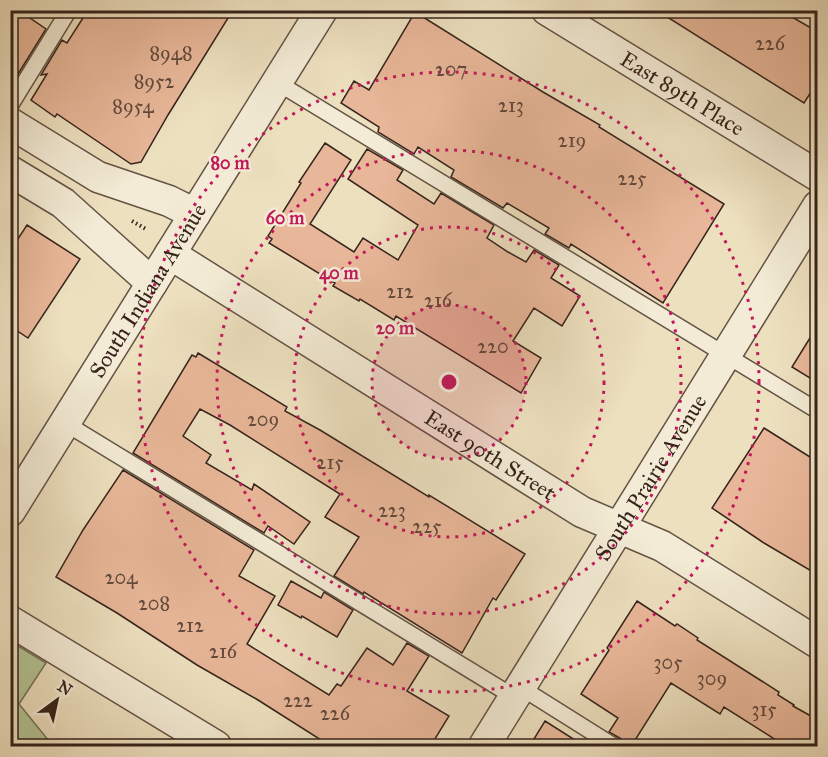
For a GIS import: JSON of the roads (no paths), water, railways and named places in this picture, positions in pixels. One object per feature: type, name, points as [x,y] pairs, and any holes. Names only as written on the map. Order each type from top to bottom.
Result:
[{"type":"street","name":"South Indiana Avenue","points":[[10,511],[322,10]]},
{"type":"street","name":"East 89th Place","points":[[547,10],[818,177]]},
{"type":"street","points":[[10,123],[99,177],[169,201],[195,214]]},
{"type":"street","points":[[10,171],[63,203],[152,283]]},
{"type":"street","name":"South Prairie Avenue","points":[[484,747],[818,206]]},
{"type":"street","name":"East 90th Street","points":[[170,254],[582,512],[662,546],[818,643]]},
{"type":"street","points":[[10,621],[216,747]]},
{"type":"lane","points":[[10,106],[69,10]]},
{"type":"lane","points":[[278,83],[818,411]]},
{"type":"lane","points":[[65,423],[517,692],[614,747]]}]
